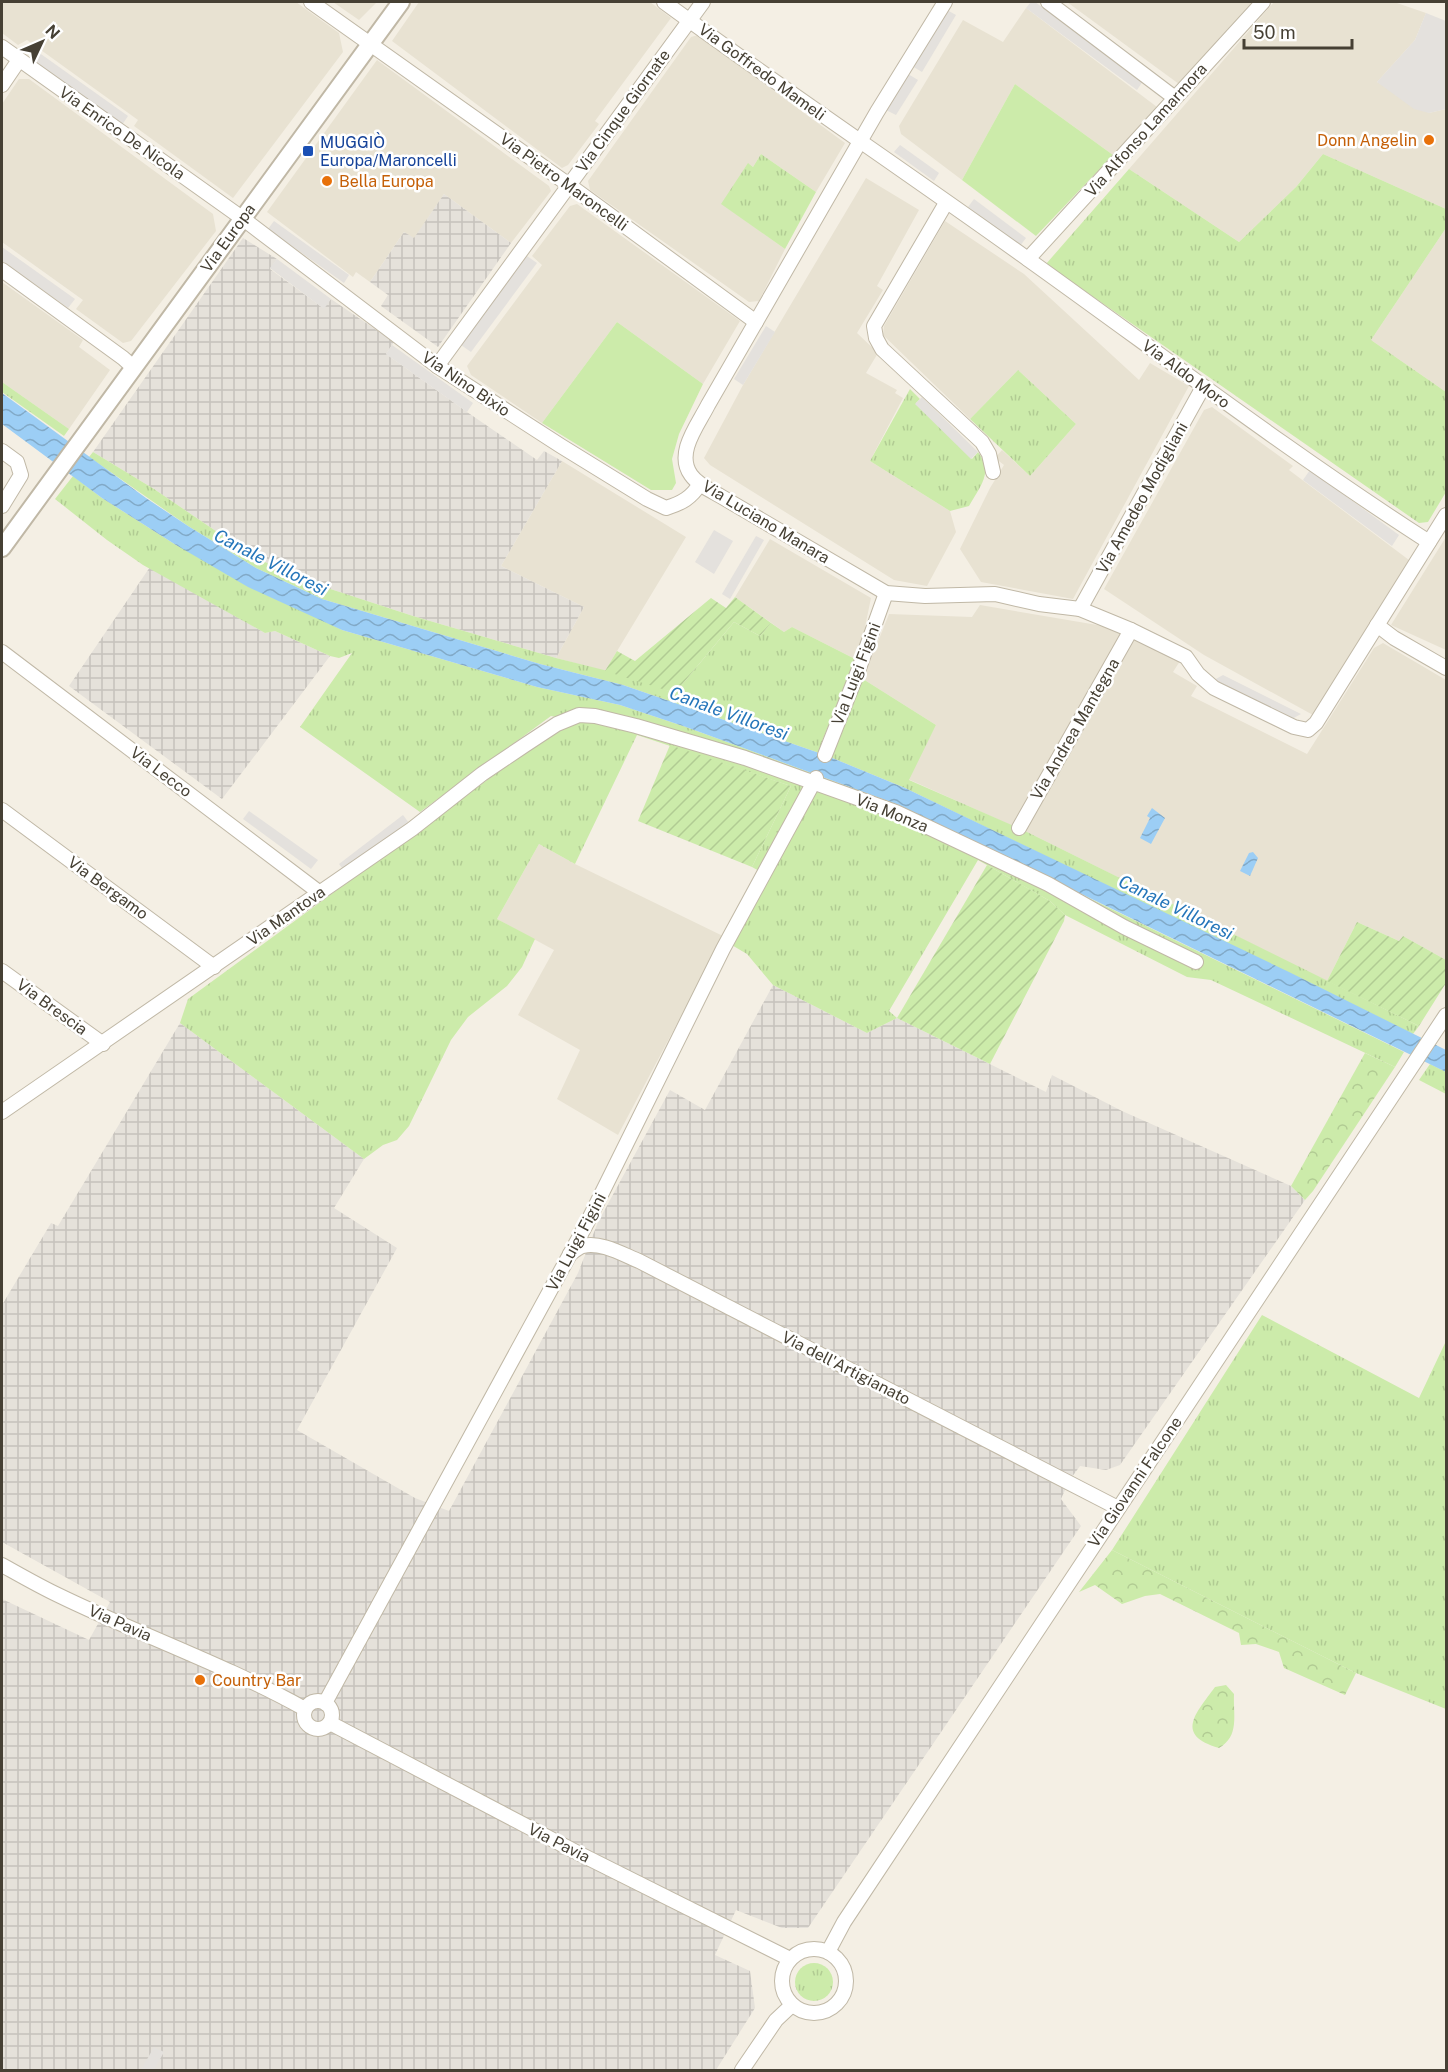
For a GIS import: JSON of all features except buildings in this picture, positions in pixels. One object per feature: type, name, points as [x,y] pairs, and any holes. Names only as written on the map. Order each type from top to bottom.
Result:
[{"type":"street","name":"Via Pietro Maroncelli","points":[[311,2],[569,185],[756,322]]},
{"type":"street","name":"Via Europa","points":[[2,548],[401,2]]},
{"type":"street","name":"Via Goffredo Mameli","points":[[664,2],[860,142]]},
{"type":"street","name":"Via Cinque Giornate","points":[[437,366],[703,2]]},
{"type":"street","name":"Via Luciano Manara","points":[[945,2],[860,142],[716,391],[686,452],[686,464],[691,475],[700,484],[886,593],[925,596],[995,594],[1040,604],[1080,609],[1131,630],[1186,657],[1198,674],[1214,688],[1294,727],[1308,730],[1316,723],[1377,625]]},
{"type":"street","points":[[1048,2],[1175,98]]},
{"type":"street","name":"Via Alfonso Lamarmora","points":[[1028,259],[1263,2]]},
{"type":"street","name":"Via Enrico De Nicola","points":[[2,47],[242,218]]},
{"type":"street","points":[[2,85],[20,60]]},
{"type":"street","name":"Via Aldo Moro","points":[[860,142],[1028,259],[1203,387],[1429,542]]},
{"type":"street","points":[[946,203],[874,326],[876,338],[882,349],[982,442],[989,454],[993,472]]},
{"type":"street","name":"Via Nino Bixio","points":[[242,218],[437,366],[647,500],[666,508],[684,502],[700,484]]},
{"type":"street","points":[[2,270],[133,367]]},
{"type":"street","name":"Via Amedeo Modigliani","points":[[1080,609],[1203,387]]},
{"type":"street","points":[[2,451],[17,462],[21,475],[2,506]]},
{"type":"street","points":[[1446,515],[1377,625],[1394,638],[1446,668]]},
{"type":"street","name":"Via Luigi Figini","points":[[825,755],[886,593]]},
{"type":"street","name":"Via Andrea Mantegna","points":[[1019,828],[1131,630]]},
{"type":"street","name":"Via Lecco","points":[[2,652],[320,892]]},
{"type":"street","name":"Via Monza","points":[[569,717],[595,716],[636,726],[814,780],[924,825],[1048,884],[1124,927],[1196,962]]},
{"type":"street","name":"Via Mantova","points":[[2,1112],[412,829],[482,774],[569,717]]},
{"type":"street","name":"Via Luigi Figini","points":[[325,1702],[570,1254],[723,949],[814,780]]},
{"type":"street","name":"Via Bergamo","points":[[2,810],[214,967]]},
{"type":"street","name":"Via Brescia","points":[[2,971],[103,1044]]},
{"type":"street","name":"Via Giovanni Falcone","points":[[828,1952],[844,1922],[1446,1016]]},
{"type":"street","name":"Via dell'Artigianato","points":[[570,1254],[582,1246],[593,1245],[616,1251],[639,1261],[1118,1508]]},
{"type":"street","name":"Via Pavia","points":[[2,1565],[58,1595],[206,1660],[304,1709]]},
{"type":"street","points":[[325,1702],[332,1715],[330,1723],[318,1730],[311,1728],[303,1717],[304,1709],[309,1703],[325,1702]]},
{"type":"street","name":"Via Pavia","points":[[330,1723],[576,1852],[790,1959]]},
{"type":"street","points":[[808,1949],[828,1952],[837,1958],[843,1967],[846,1978],[841,1999],[833,2007],[823,2012],[812,2014],[801,2011],[792,2005],[782,1988],[784,1968],[790,1959],[808,1949]]},
{"type":"street","points":[[742,2070],[776,2020],[792,2005]]},
{"type":"shaded area","points":[[2,2],[296,2],[339,33],[343,52],[233,198],[134,126],[138,120],[27,40],[18,45],[2,33]]},
{"type":"shaded area","points":[[333,2],[377,2],[359,20]]},
{"type":"shaded area","points":[[419,2],[650,2],[671,18],[595,121],[599,124],[568,165],[562,168],[392,41]]},
{"type":"shaded area","points":[[1031,2],[1035,2],[1143,81],[1137,90],[1026,8]]},
{"type":"shaded area","points":[[1067,2],[1255,2],[1179,84]]},
{"type":"shaded area","points":[[1274,2],[1394,2],[1426,13],[1415,40],[1377,82],[1429,113],[1446,109],[1446,209],[1323,154],[1296,187],[1239,242],[1129,169]]},
{"type":"shaded area","points":[[1026,8],[1157,107],[1113,155],[1015,84],[962,180],[901,134],[899,126],[963,20],[1003,42]]},
{"type":"shaded area","points":[[947,10],[956,15],[922,72],[912,66]]},
{"type":"shaded area","points":[[1426,13],[1446,21],[1446,109],[1429,113],[1414,109],[1377,82],[1415,40]]},
{"type":"shaded area","points":[[698,35],[845,143],[816,192],[761,154],[753,167],[749,164],[722,204],[785,249],[759,301],[749,302],[590,190],[588,181],[691,37]]},
{"type":"shaded area","points":[[38,52],[128,116],[122,125],[31,61]]},
{"type":"shaded area","points":[[377,60],[549,186],[551,191],[511,243],[444,194],[414,239],[404,232],[370,282],[356,272],[353,277],[267,212]]},
{"type":"shaded area","points":[[908,74],[918,80],[896,115],[886,110]]},
{"type":"shaded area","points":[[19,79],[29,79],[213,214],[216,231],[131,341],[123,343],[76,309],[83,300],[2,242],[2,104]]},
{"type":"shaded area","points":[[900,145],[939,173],[934,181],[894,152]]},
{"type":"shaded area","points":[[866,178],[919,210],[877,286],[883,290],[857,333],[878,353],[866,373],[897,390],[895,393],[903,398],[870,461],[950,511],[956,532],[927,586],[894,580],[710,465],[704,458],[743,385]]},
{"type":"shaded area","points":[[444,194],[511,243],[438,347],[381,306],[388,295],[370,282],[404,232],[414,238]]},
{"type":"shaded area","points":[[974,199],[1026,238],[1020,246],[968,207]]},
{"type":"shaded area","points":[[577,204],[740,321],[703,384],[617,322],[542,423],[471,375],[467,366],[542,265],[532,256],[570,206]]},
{"type":"shaded area","points":[[274,221],[349,275],[344,283],[268,229]]},
{"type":"shaded area","points":[[945,221],[1024,274],[1139,380],[1150,363],[1189,386],[1073,599],[981,582],[960,549],[1004,465],[995,458],[1002,450],[1030,476],[1076,424],[1018,370],[970,419],[883,335],[884,326]]},
{"type":"shaded area","points":[[1446,228],[1446,392],[1371,340]]},
{"type":"shaded area","points":[[243,238],[277,259],[270,269],[323,308],[331,299],[394,342],[386,354],[467,412],[537,460],[544,451],[562,461],[501,566],[584,607],[556,658],[413,616],[309,582],[254,557],[154,489],[93,452]]},
{"type":"shaded area","points":[[2,247],[75,299],[68,308],[2,261]]},
{"type":"shaded area","points":[[527,256],[537,263],[471,352],[461,345]]},
{"type":"shaded area","points":[[277,259],[331,299],[324,309],[270,268]]},
{"type":"shaded area","points":[[2,282],[83,340],[79,347],[110,370],[69,429],[2,382]]},
{"type":"shaded area","points":[[766,326],[775,332],[743,385],[734,379]]},
{"type":"shaded area","points":[[392,345],[473,403],[467,412],[386,354]]},
{"type":"shaded area","points":[[922,397],[978,452],[971,459],[915,404]]},
{"type":"shaded area","points":[[1212,407],[1293,466],[1289,470],[1409,560],[1335,679],[1323,703],[1313,715],[1204,655],[1104,589],[1204,410]]},
{"type":"shaded area","points":[[562,461],[686,537],[605,671],[556,658],[584,607],[501,566]]},
{"type":"shaded area","points":[[1310,470],[1399,535],[1392,546],[1303,480]]},
{"type":"shaded area","points":[[714,530],[733,541],[714,574],[695,562]]},
{"type":"shaded area","points":[[756,536],[764,540],[730,599],[722,594]]},
{"type":"shaded area","points":[[1446,537],[1446,650],[1391,625]]},
{"type":"shaded area","points":[[770,539],[871,598],[864,632],[855,659],[792,627],[784,632],[735,597]]},
{"type":"shaded area","points":[[150,567],[265,633],[275,631],[330,656],[222,799],[69,686]]},
{"type":"shaded area","points":[[980,605],[1115,628],[1122,637],[1015,827],[908,779],[936,725],[863,679],[889,614],[972,617]]},
{"type":"shaded area","points":[[1133,638],[1180,661],[1173,672],[1197,686],[1191,696],[1307,754],[1374,648],[1383,643],[1446,680],[1446,960],[1403,936],[1399,941],[1357,922],[1327,981],[1023,830]]},
{"type":"shaded area","points":[[1223,675],[1301,714],[1290,720],[1214,680]]},
{"type":"shaded area","points":[[249,811],[318,860],[311,869],[243,819]]},
{"type":"shaded area","points":[[403,815],[409,823],[345,872],[339,864]]},
{"type":"shaded area","points":[[539,844],[725,937],[618,1135],[557,1099],[580,1050],[518,1015],[554,950],[497,919]]},
{"type":"shaded area","points":[[773,985],[867,1033],[897,1018],[1046,1092],[1052,1075],[1122,1111],[1291,1186],[1305,1200],[1120,1465],[1106,1470],[1080,1466],[1069,1481],[1061,1499],[1081,1526],[808,1928],[782,1928],[736,1910],[715,1955],[750,1971],[755,2008],[716,2070],[2,2070],[2,1599],[89,1640],[110,1602],[2,1542],[2,1305],[51,1223],[58,1226],[180,1023],[364,1159],[334,1208],[397,1248],[297,1430],[415,1498],[449,1511],[578,1273],[598,1222],[670,1090],[705,1110]]},
{"type":"shaded area","points":[[154,2047],[164,2052],[154,2070],[141,2070]]},
{"type":"green space","points":[[1015,84],[1113,155],[1036,236],[962,180]]},
{"type":"green space","points":[[761,154],[816,192],[785,249],[721,204],[748,163],[753,167]]},
{"type":"green space","points":[[1323,154],[1446,209],[1446,228],[1371,340],[1446,392],[1446,492],[1428,522],[1419,523],[1046,264],[1129,169],[1239,242],[1296,187]]},
{"type":"green space","points":[[617,322],[703,384],[679,434],[672,459],[676,483],[672,490],[651,490],[542,423]]},
{"type":"green space","points":[[1018,370],[1076,424],[1030,476],[970,419]]},
{"type":"green space","points":[[2,382],[69,429],[64,436],[2,392]]},
{"type":"green space","points":[[910,389],[920,399],[916,403],[972,459],[978,452],[983,460],[984,479],[969,506],[950,511],[870,461]]},
{"type":"green space","points":[[93,452],[154,489],[254,557],[309,582],[413,616],[556,658],[628,676],[675,693],[734,622],[760,636],[771,623],[784,632],[792,627],[855,659],[821,744],[836,747],[863,679],[936,725],[909,780],[1023,830],[1419,1026],[1413,1034],[905,788],[825,755],[623,685],[540,664],[322,599],[256,568],[188,526],[89,457]]},
{"type":"green space","points":[[73,476],[102,498],[176,545],[342,630],[537,687],[620,705],[899,805],[1404,1052],[1395,1067],[1211,980],[1187,977],[1065,915],[1050,901],[978,860],[889,1011],[897,1018],[867,1033],[773,985],[747,954],[730,944],[761,872],[752,867],[791,786],[637,735],[575,864],[539,844],[497,919],[535,939],[522,967],[507,986],[468,1017],[451,1040],[409,1126],[397,1140],[383,1145],[364,1159],[180,1023],[188,999],[528,750],[567,727],[582,721],[551,716],[420,812],[300,727],[352,653],[339,658],[330,656],[275,631],[265,633],[143,565],[55,499]]},
{"type":"green space","points":[[735,597],[771,623],[760,636],[734,622],[675,693],[605,671],[617,651],[635,661],[711,598],[726,608]]},
{"type":"green space","points":[[670,745],[791,786],[752,867],[638,821]]},
{"type":"green space","points":[[987,865],[1050,901],[1065,915],[1064,921],[990,1064],[897,1018]]},
{"type":"green space","points":[[1357,922],[1399,941],[1403,936],[1446,960],[1446,983],[1419,1026],[1327,981]]},
{"type":"green space","points":[[1365,1053],[1395,1067],[1305,1200],[1291,1186]]},
{"type":"green space","points":[[1430,1064],[1446,1072],[1446,1094],[1419,1080]]},
{"type":"green space","points":[[1262,1315],[1419,1398],[1446,1341],[1446,1709],[1356,1673],[1112,1550]]},
{"type":"green space","points":[[1112,1550],[1356,1673],[1345,1695],[1284,1668],[1279,1652],[1256,1644],[1241,1645],[1239,1633],[1160,1594],[1145,1596],[1122,1604],[1095,1585],[1079,1592]]},
{"type":"green space","points":[[1226,1685],[1234,1694],[1234,1724],[1230,1737],[1219,1748],[1197,1737],[1193,1730],[1193,1722],[1215,1687]]},
{"type":"green space","points":[[814,1963],[827,1969],[833,1982],[827,1995],[814,2001],[801,1995],[795,1982],[801,1969]]},
{"type":"water","points":[[2,393],[146,498],[256,568],[322,599],[540,664],[623,685],[825,755],[905,788],[1446,1050],[1446,1072],[899,805],[620,705],[537,687],[342,630],[248,587],[102,498],[2,424]]},
{"type":"water","points":[[1152,808],[1165,818],[1151,844],[1140,838],[1150,818],[1147,816]]},
{"type":"water","points":[[1253,852],[1258,858],[1250,876],[1240,871],[1249,853]]},
{"type":"place","name":"Donn Angelin","points":[[1429,140]]},
{"type":"place","name":"MUGGIÒ Europa/Maroncelli","points":[[308,151]]},
{"type":"place","name":"Bella Europa","points":[[327,181]]},
{"type":"place","name":"Country Bar","points":[[200,1680]]},
{"type":"water label","name":"Canale Villoresi","points":[[271,562]]},
{"type":"water label","name":"Canale Villoresi","points":[[729,713]]},
{"type":"water label","name":"Canale Villoresi","points":[[1176,907]]}]
